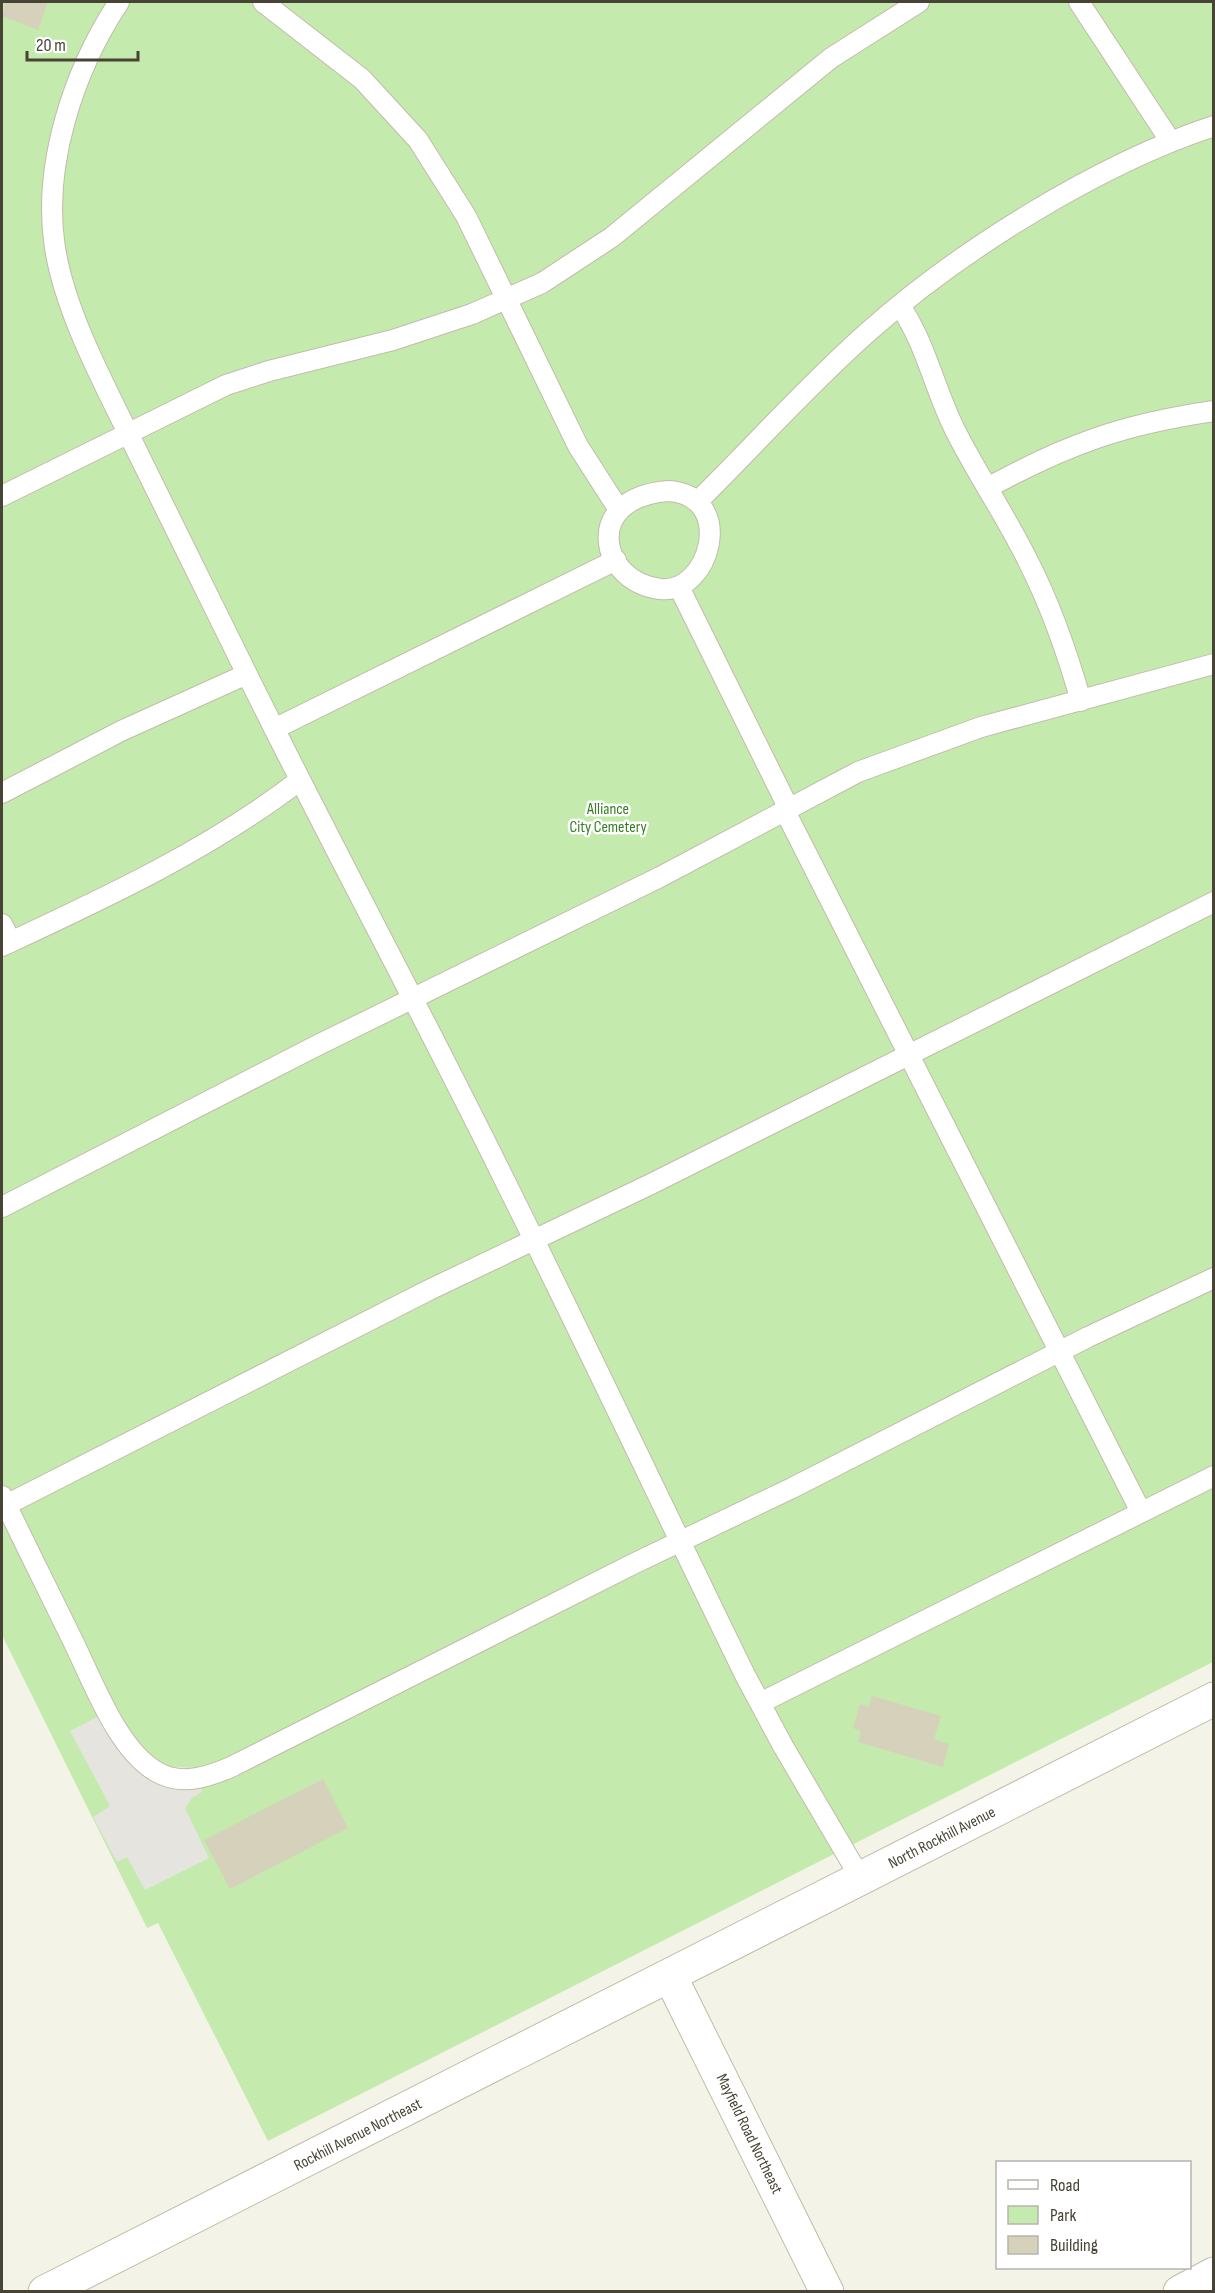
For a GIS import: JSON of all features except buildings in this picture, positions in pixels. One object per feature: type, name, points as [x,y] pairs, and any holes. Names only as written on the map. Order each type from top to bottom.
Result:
[{"type":"street","name":"North Rockhill Avenue","points":[[670,1976],[1214,1699]]},
{"type":"street","name":"Rockhill Avenue Northeast","points":[[45,2292],[670,1976]]},
{"type":"street","name":"Mayfield Road Northeast","points":[[670,1976],[827,2292]]},
{"type":"street","points":[[1180,2292],[1214,2274]]},
{"type":"lane","points":[[119,2],[102,27],[87,61],[63,133],[54,172],[54,242],[59,272],[72,306],[129,435],[274,729],[534,1240],[760,1703],[861,1879]]},
{"type":"lane","points":[[263,2],[362,79],[418,140],[466,216],[578,446],[619,510]]},
{"type":"lane","points":[[2,496],[129,435],[197,398],[235,382],[393,340],[507,300],[585,257],[831,58],[919,2]]},
{"type":"lane","points":[[1079,2],[1171,141]]},
{"type":"lane","points":[[698,501],[837,360],[900,306],[978,249],[1052,202],[1108,171],[1171,141],[1214,126]]},
{"type":"lane","points":[[900,306],[921,340],[943,406],[989,487],[1053,612],[1080,701]]},
{"type":"lane","points":[[989,487],[1091,438],[1148,422],[1214,411]]},
{"type":"lane","points":[[652,492],[684,492],[698,501],[704,508],[709,524],[708,543],[698,572],[679,587],[664,590],[648,588],[636,581],[616,560],[608,533],[610,521],[619,510],[633,499],[652,492]]},
{"type":"lane","points":[[274,729],[616,560]]},
{"type":"lane","points":[[679,587],[787,810],[1141,1512]]},
{"type":"lane","points":[[2,1207],[412,998],[592,911],[858,772],[981,727],[1214,664]]},
{"type":"lane","points":[[2,793],[121,730],[247,674]]},
{"type":"lane","points":[[2,924],[6,944],[211,842],[263,808],[300,780]]},
{"type":"lane","points":[[1214,902],[4,1500],[121,1732],[142,1762],[158,1773],[174,1779],[205,1777],[231,1767],[1059,1353],[1214,1278]]},
{"type":"lane","points":[[760,1703],[1214,1476]]},
{"type":"green space","name":"Alliance City Cemetery","points":[[2,2],[1213,2],[1213,1662],[268,2141],[158,1923],[147,1928],[2,1635]]},
{"type":"shaded area","points":[[116,1707],[135,1740],[157,1761],[168,1766],[196,1768],[202,1792],[192,1798],[185,1808],[209,1858],[145,1890],[127,1857],[117,1862],[93,1817],[110,1806],[70,1731]]}]
